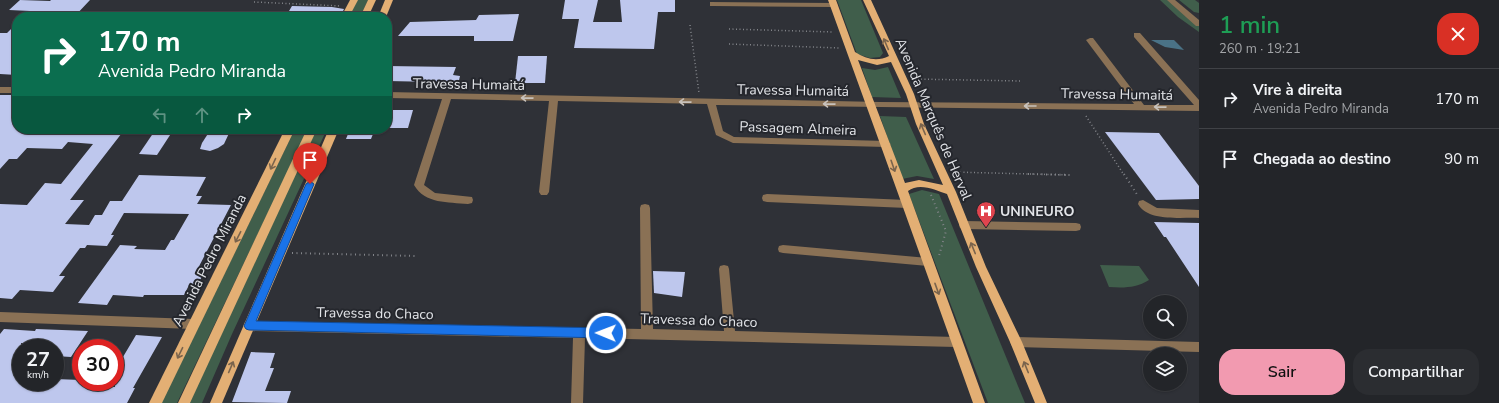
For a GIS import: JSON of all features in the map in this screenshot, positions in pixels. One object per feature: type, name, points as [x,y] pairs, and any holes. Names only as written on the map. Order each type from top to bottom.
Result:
[{"type":"main road","points":[[366,12],[372,0]]},
{"type":"main road","points":[[384,12],[389,0]]},
{"type":"main road","name":"Avenida Marquês de Herval","points":[[867,0],[914,105],[920,124],[951,192],[981,267],[1016,342],[1041,403]]},
{"type":"main road","points":[[348,12],[352,3]]},
{"type":"main road","points":[[833,3],[851,51],[868,104],[886,144],[979,403]]},
{"type":"main road","points":[[851,51],[860,59],[871,62],[881,62],[892,58]]},
{"type":"main road","name":"Avenida Pedro Miranda","points":[[155,403],[288,134]]},
{"type":"main road","points":[[184,403],[310,134]]},
{"type":"main road","points":[[216,403],[332,134]]},
{"type":"main road","points":[[902,192],[909,185],[921,184],[951,192]]},
{"type":"street","points":[[1171,0],[1199,24]]},
{"type":"street","points":[[713,4],[833,3]]},
{"type":"street","points":[[1137,35],[1199,106]]},
{"type":"street","points":[[1090,40],[1141,107]]},
{"type":"street","points":[[0,90],[12,90]]},
{"type":"street","name":"Travessa Humaitá","points":[[392,95],[914,105],[1141,107],[1199,106]]},
{"type":"street","points":[[447,97],[419,185],[425,194],[431,196],[468,200]]},
{"type":"street","points":[[544,192],[554,99]]},
{"type":"street","name":"Passagem Almeira","points":[[711,102],[719,132],[733,140],[886,144]]},
{"type":"street","points":[[767,198],[907,204]]},
{"type":"street","points":[[1143,204],[1151,210],[1157,212],[1199,214]]},
{"type":"street","points":[[645,208],[647,334]]},
{"type":"street","points":[[964,224],[1076,227]]},
{"type":"street","points":[[783,249],[928,262]]},
{"type":"street","points":[[724,269],[730,336]]},
{"type":"street","points":[[0,317],[193,324]]},
{"type":"street","name":"Travessa do Chaco","points":[[249,326],[579,332],[956,342]]},
{"type":"street","points":[[577,403],[579,332]]},
{"type":"street","points":[[1016,342],[1199,347]]},
{"type":"path","points":[[254,2],[352,3]]},
{"type":"path","points":[[690,25],[698,93]]},
{"type":"path","points":[[729,29],[844,32]]},
{"type":"path","points":[[729,44],[851,51]]},
{"type":"path","points":[[902,79],[1021,81]]},
{"type":"path","points":[[1079,106],[1143,204]]},
{"type":"path","points":[[941,171],[1073,175]]},
{"type":"path","points":[[281,253],[416,256]]},
{"type":"green space","points":[[356,0],[368,0],[362,12],[350,12]]},
{"type":"green space","points":[[837,0],[861,0],[883,53],[880,57],[870,58],[857,54]]},
{"type":"green space","points":[[1160,0],[1170,0],[1199,24],[1199,32],[1178,17]]},
{"type":"green space","points":[[1179,0],[1195,0],[1199,3],[1199,13],[1194,12]]},
{"type":"green space","points":[[888,67],[901,98],[872,97],[862,68],[875,70]]},
{"type":"green space","points":[[880,116],[906,117],[934,179],[917,176],[902,179]]},
{"type":"green space","points":[[293,134],[306,134],[177,403],[161,403]]},
{"type":"green space","points":[[314,134],[325,134],[232,334],[202,403],[188,403]]},
{"type":"green space","points":[[922,190],[939,194],[1025,403],[988,403],[909,194]]},
{"type":"green space","points":[[1100,265],[1139,266],[1149,280],[1139,285],[1130,287],[1109,287]]},
{"type":"water","points":[[1151,40],[1174,40],[1184,50],[1165,47]]},
{"type":"building","points":[[20,0],[90,0],[79,12],[29,12],[30,11],[9,10]]},
{"type":"building","points":[[565,0],[598,0],[593,22],[622,22],[620,0],[675,0],[675,12],[658,12],[654,49],[574,48],[579,19],[562,19]]},
{"type":"building","points":[[292,6],[332,7],[344,9],[342,12],[288,12]]},
{"type":"building","points":[[519,14],[513,41],[474,41],[474,36],[398,36],[410,22],[476,20],[479,15]]},
{"type":"building","points":[[12,28],[12,75],[0,74],[0,33],[7,33]]},
{"type":"building","points":[[518,56],[547,56],[545,83],[515,83]]},
{"type":"building","points":[[392,66],[456,67],[453,75],[460,76],[458,85],[435,85],[436,82],[392,81]]},
{"type":"building","points":[[0,95],[12,95],[12,134],[121,134],[70,200],[84,200],[65,224],[89,225],[95,215],[102,215],[110,201],[122,201],[139,175],[206,177],[196,196],[202,196],[197,204],[231,205],[195,274],[203,275],[197,285],[189,285],[184,295],[144,295],[143,297],[113,295],[107,305],[78,303],[120,245],[137,246],[134,249],[165,250],[171,240],[174,240],[189,214],[124,213],[111,235],[114,235],[107,246],[87,245],[85,248],[80,248],[59,276],[65,276],[53,292],[20,290],[12,299],[0,298],[0,204],[27,205],[45,183],[61,184],[93,144],[68,142],[62,149],[27,148],[17,159],[9,159],[0,169]]},
{"type":"building","points":[[392,110],[413,110],[408,128],[392,128]]},
{"type":"building","points":[[1105,132],[1159,133],[1199,186],[1199,199],[1156,200]]},
{"type":"building","points":[[153,134],[171,134],[157,155],[139,154]]},
{"type":"building","points":[[208,134],[229,134],[224,144],[210,151],[200,149]]},
{"type":"building","points":[[348,134],[373,134],[371,139],[346,139]]},
{"type":"building","points":[[1154,222],[1199,223],[1199,287],[1166,237],[1164,237]]},
{"type":"building","points":[[653,271],[685,272],[682,297],[654,293]]},
{"type":"building","points":[[4,329],[35,331],[36,329],[88,331],[83,339],[72,339],[71,357],[64,357],[64,339],[12,339],[12,391],[64,391],[64,379],[72,380],[72,391],[124,391],[124,355],[136,335],[162,337],[133,388],[135,388],[127,403],[0,403],[0,334]]},
{"type":"building","points":[[251,352],[275,353],[270,368],[274,368],[265,391],[291,391],[287,403],[232,402]]},
{"type":"place","name":"UNINEURO","points":[[986,228]]},
{"type":"route","points":[[310,184],[249,326],[606,333]]}]
